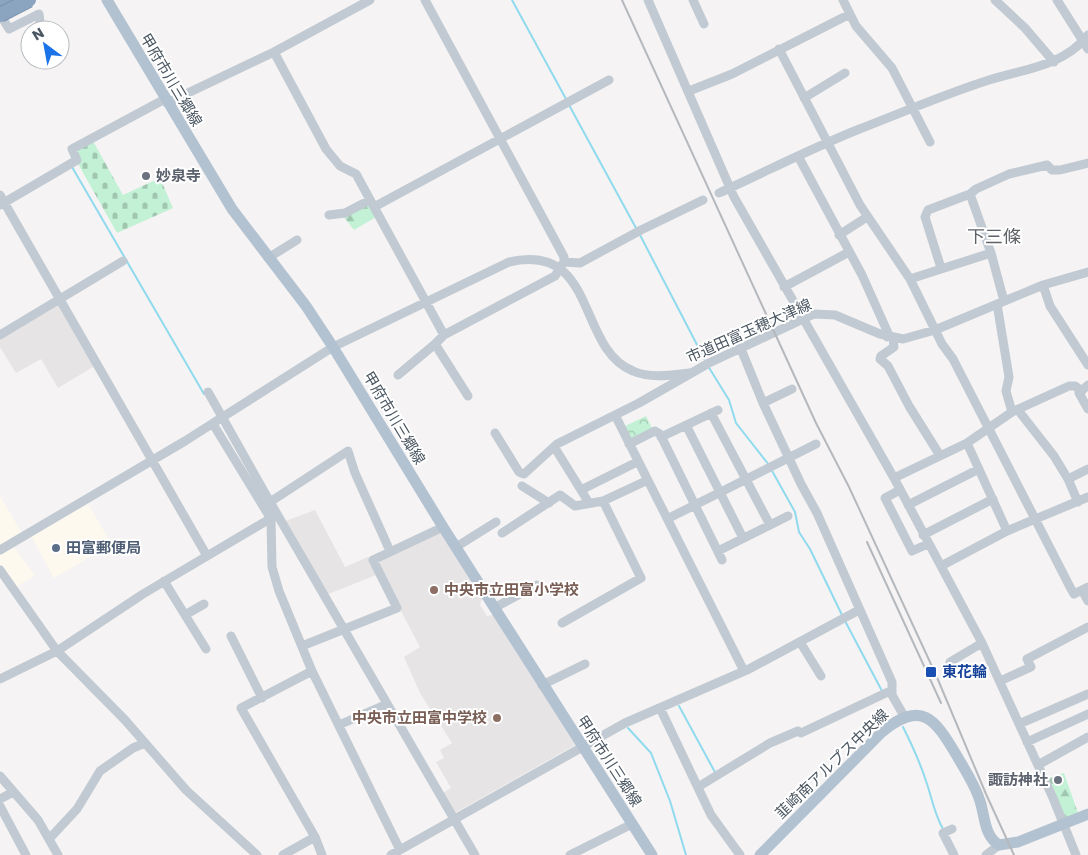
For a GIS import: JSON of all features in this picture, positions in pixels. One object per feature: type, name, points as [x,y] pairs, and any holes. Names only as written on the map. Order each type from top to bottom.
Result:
[{"type":"highway","points":[[1,15],[11,0]]},
{"type":"highway","points":[[1,15],[29,0]]},
{"type":"main road","name":"甲府市川三郷線","points":[[107,0],[232,209],[306,306],[333,347],[542,685],[652,855]]},
{"type":"main road","name":"韮崎南アルプス中央線","points":[[760,855],[882,732],[904,716],[917,715],[927,718],[944,733],[979,798],[988,833],[993,841],[999,845]]},
{"type":"main road","points":[[999,845],[1018,842],[1088,814]]},
{"type":"street","points":[[20,24],[9,29],[1,15],[40,0]]},
{"type":"street","points":[[207,556],[2,201],[77,160],[72,150],[166,101],[274,52],[370,0]]},
{"type":"street","points":[[398,375],[444,334],[555,276],[562,266],[564,257],[425,0]]},
{"type":"street","points":[[648,0],[732,188],[734,198],[894,478],[982,643],[1026,742],[1038,764],[1076,855]]},
{"type":"street","points":[[693,0],[704,24]]},
{"type":"street","points":[[843,0],[856,26],[892,68],[930,142]]},
{"type":"street","points":[[995,0],[1026,28],[1054,62]]},
{"type":"street","points":[[719,193],[827,142],[990,80],[1054,62],[1084,43],[1057,0]]},
{"type":"street","points":[[27,20],[39,14],[40,20]]},
{"type":"street","points":[[689,91],[732,74],[850,14]]},
{"type":"street","points":[[779,49],[868,217],[910,278],[934,330],[954,359],[991,428],[1034,521],[1074,594],[1085,589],[1088,602]]},
{"type":"street","points":[[274,52],[326,149],[340,166],[356,174],[444,334]]},
{"type":"street","points":[[804,98],[846,73]]},
{"type":"street","points":[[329,215],[345,213],[372,204],[609,80]]},
{"type":"street","points":[[798,156],[862,275],[888,332],[894,347],[881,356],[880,359],[888,366],[909,406],[940,454]]},
{"type":"street","points":[[942,268],[925,217],[928,210],[970,194],[976,189],[1026,168],[1047,165],[1052,170],[1060,170],[1088,162]]},
{"type":"street","points":[[941,566],[1007,531],[1085,500],[1068,480],[1054,456],[1015,411],[1006,391],[1010,377],[1000,302],[991,253],[970,194]]},
{"type":"street","points":[[562,266],[580,263],[703,200]]},
{"type":"street","points":[[839,235],[868,217]]},
{"type":"street","points":[[268,258],[297,240]]},
{"type":"street","points":[[784,287],[849,252]]},
{"type":"street","points":[[910,278],[991,253]]},
{"type":"street","name":"市道田富玉穂大津線","points":[[0,550],[219,420],[333,347],[509,262],[534,258],[562,266],[573,282],[604,343],[617,360],[632,371],[649,375],[690,373],[814,314],[835,315],[890,337],[913,337],[1043,285],[1088,272]]},
{"type":"street","points":[[0,335],[123,261]]},
{"type":"street","points":[[1043,285],[1050,306],[1088,365]]},
{"type":"street","points":[[435,344],[468,396]]},
{"type":"street","points":[[741,349],[763,404],[788,458],[817,513],[892,682],[892,692],[904,716]]},
{"type":"street","points":[[495,433],[519,472],[524,474],[555,448],[557,444],[615,415],[690,373]]},
{"type":"street","points":[[894,478],[940,454],[967,443],[1015,411],[1069,386],[1085,388]]},
{"type":"street","points":[[1085,388],[1079,393],[1088,408]]},
{"type":"street","points":[[763,404],[792,389]]},
{"type":"street","points":[[208,392],[219,420],[274,516],[452,820],[475,855]]},
{"type":"street","points":[[661,437],[714,411],[770,525]]},
{"type":"street","points":[[615,415],[637,462],[669,518],[705,596],[744,671]]},
{"type":"street","points":[[219,420],[270,502],[274,516],[272,567],[312,671],[400,850]]},
{"type":"street","points":[[686,426],[743,538]]},
{"type":"street","points":[[629,444],[655,431],[661,437],[722,560]]},
{"type":"street","points":[[967,443],[1007,531]]},
{"type":"street","points":[[669,518],[816,444]]},
{"type":"street","points":[[555,448],[589,503]]},
{"type":"street","points":[[270,502],[348,450],[355,473],[390,551]]},
{"type":"street","points":[[581,490],[637,462]]},
{"type":"street","points":[[908,505],[979,469]]},
{"type":"street","points":[[1068,480],[1088,470]]},
{"type":"street","points":[[502,533],[560,495],[575,506],[603,501],[648,480]]},
{"type":"street","points":[[522,486],[549,503]]},
{"type":"street","points":[[900,490],[886,498],[912,551],[928,544]]},
{"type":"street","points":[[923,535],[993,499]]},
{"type":"street","points":[[562,623],[641,578],[603,501]]},
{"type":"street","points":[[0,679],[57,651],[164,581],[274,516]]},
{"type":"street","points":[[718,551],[788,516]]},
{"type":"street","points":[[456,547],[496,522]]},
{"type":"street","points":[[302,646],[397,608],[372,560],[443,527]]},
{"type":"street","points":[[0,570],[57,651],[145,743],[186,790],[257,855]]},
{"type":"street","points":[[164,581],[206,649]]},
{"type":"street","points":[[494,608],[537,585]]},
{"type":"street","points":[[185,615],[204,604]]},
{"type":"street","points":[[391,855],[582,747],[660,708],[744,671],[860,610]]},
{"type":"street","points":[[1000,681],[1031,667],[1027,659],[1088,627]]},
{"type":"street","points":[[231,636],[262,698]]},
{"type":"street","points":[[800,642],[821,676]]},
{"type":"street","points":[[950,662],[982,643]]},
{"type":"street","points":[[542,685],[586,664]]},
{"type":"street","points":[[312,671],[242,708],[315,837],[322,855]]},
{"type":"street","points":[[698,787],[778,739],[798,731],[801,733],[888,692],[892,692]]},
{"type":"street","points":[[1019,724],[1088,694]]},
{"type":"street","points":[[339,725],[385,705]]},
{"type":"street","points":[[660,708],[711,814],[740,855]]},
{"type":"street","points":[[1026,742],[1088,714]]},
{"type":"street","points":[[1038,764],[1088,737]]},
{"type":"street","points":[[50,838],[77,809],[100,772],[133,748],[145,743]]},
{"type":"street","points":[[0,776],[38,820],[58,855]]},
{"type":"street","points":[[0,799],[13,792]]},
{"type":"street","points":[[0,806],[26,855]]},
{"type":"street","points":[[570,855],[632,824]]},
{"type":"street","points":[[947,831],[954,855]]},
{"type":"street","points":[[283,855],[315,837]]},
{"type":"street","points":[[987,855],[999,845]]},
{"type":"shaded area","points":[[60,300],[98,364],[58,388],[41,359],[16,373],[0,347],[0,335]]},
{"type":"shaded area","points":[[0,496],[22,533],[0,545]]},
{"type":"shaded area","points":[[88,504],[112,544],[54,578],[31,536]]},
{"type":"shaded area","points":[[315,510],[345,567],[368,557],[376,561],[440,530],[482,598],[480,605],[487,616],[493,615],[575,745],[455,813],[443,793],[451,788],[436,762],[444,758],[440,750],[452,743],[420,693],[404,657],[420,647],[381,573],[326,595],[283,522]]},
{"type":"shaded area","points":[[13,546],[35,575],[15,588],[0,565],[0,554]]},
{"type":"green space","points":[[93,141],[123,195],[160,178],[173,208],[117,233],[77,162],[77,150]]},
{"type":"green space","points":[[369,205],[376,217],[354,230],[343,216]]},
{"type":"green space","points":[[646,416],[653,430],[632,440],[625,426]]},
{"type":"green space","points":[[1064,773],[1078,813],[1064,819],[1047,779]]},
{"type":"waterway","points":[[512,0],[566,99]]},
{"type":"waterway","points":[[569,105],[636,228]]},
{"type":"waterway","points":[[72,167],[204,394]]},
{"type":"waterway","points":[[640,235],[706,362]]},
{"type":"waterway","points":[[708,366],[729,400],[736,423],[769,465]]},
{"type":"waterway","points":[[771,469],[795,512],[799,532],[810,549],[842,615]]},
{"type":"waterway","points":[[845,621],[882,691]]},
{"type":"waterway","points":[[679,706],[716,774]]},
{"type":"waterway","points":[[903,727],[921,767],[935,811],[943,829]]},
{"type":"waterway","points":[[628,728],[651,753],[670,801],[686,855]]},
{"type":"railway","points":[[622,0],[816,423],[849,487],[936,675],[1014,855]]},
{"type":"railway","points":[[867,542],[941,703]]},
{"type":"place","name":"妙泉寺","points":[[146,176]]},
{"type":"place","name":"田富郵便局","points":[[56,548]]},
{"type":"place","name":"中央市立田富小学校","points":[[434,590]]},
{"type":"place","name":"東花輪","points":[[931,672]]},
{"type":"place","name":"中央市立田富中学校","points":[[497,718]]},
{"type":"place","name":"諏訪神社","points":[[1058,780]]},
{"type":"district","name":"下三條","points":[[994,237]]}]
